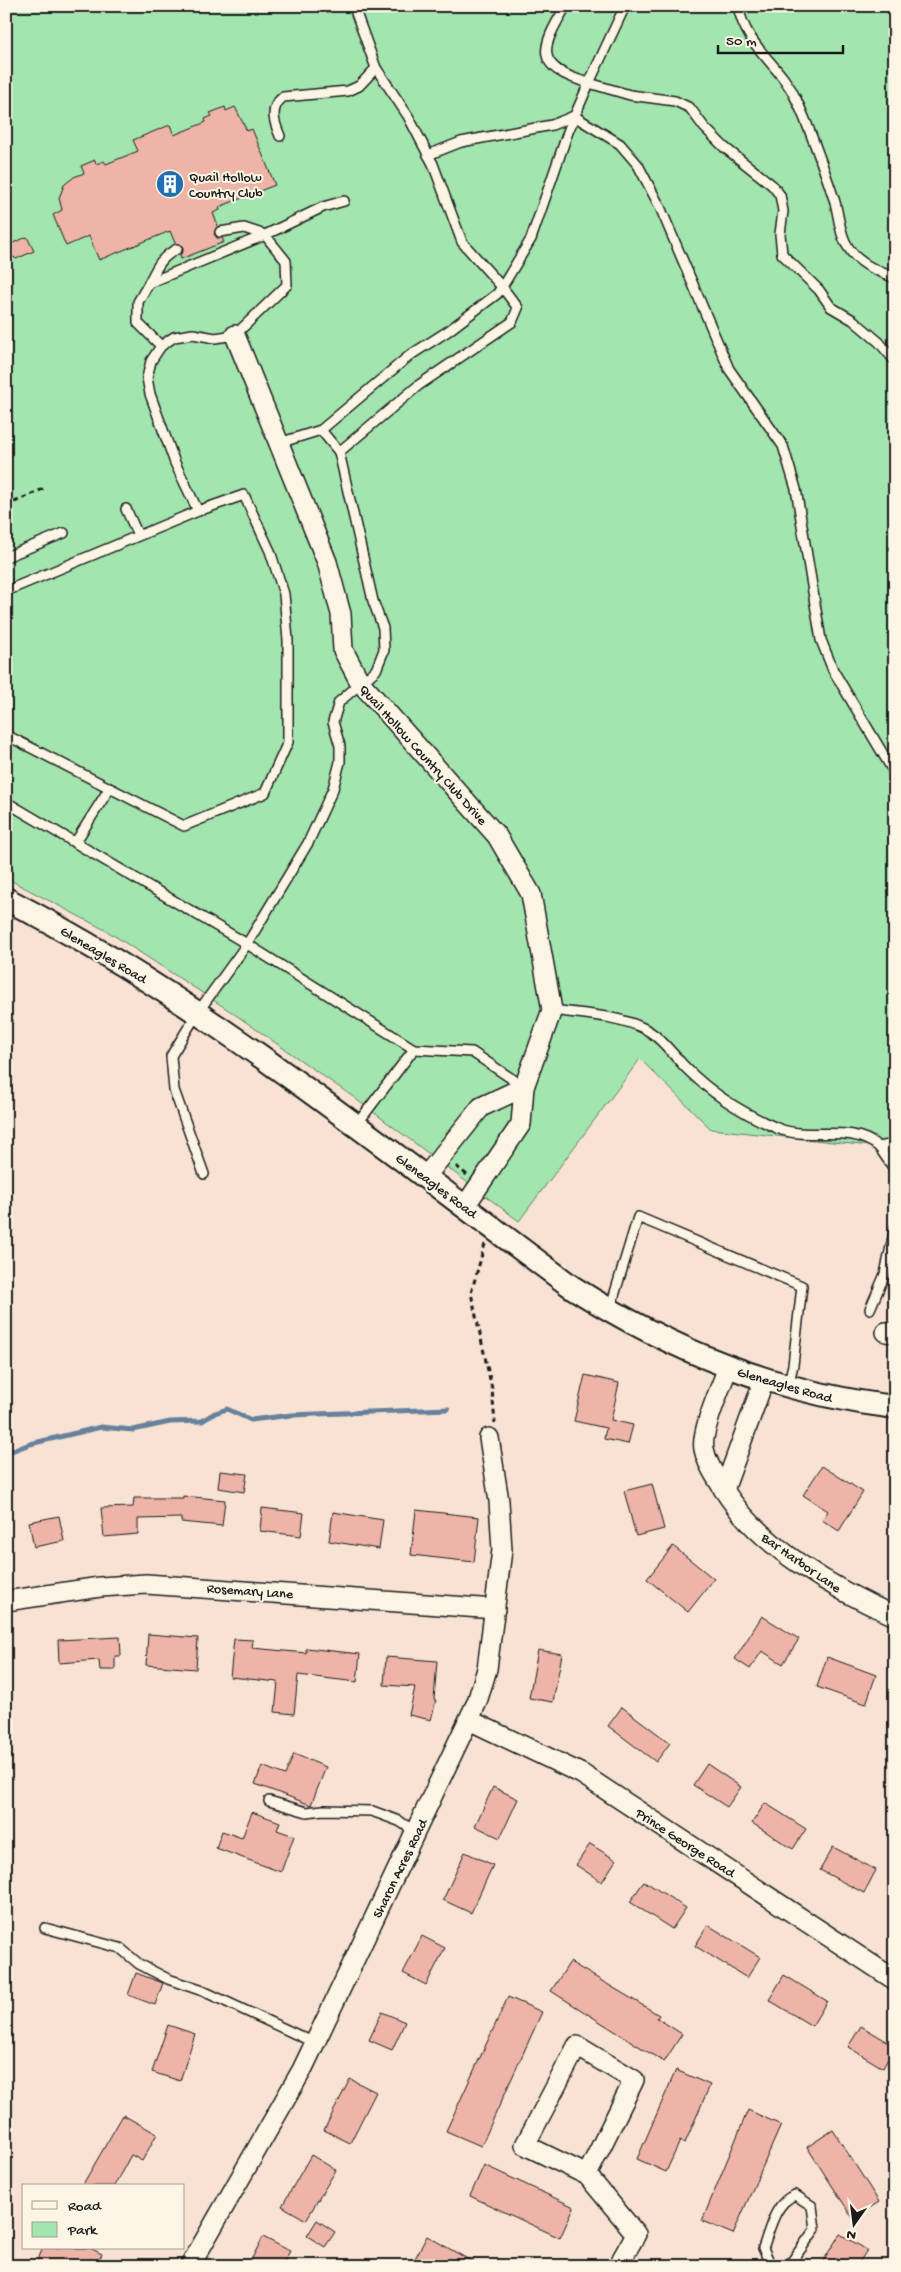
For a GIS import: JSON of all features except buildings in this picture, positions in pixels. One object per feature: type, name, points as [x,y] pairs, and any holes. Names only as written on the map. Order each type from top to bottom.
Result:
[{"type":"street","name":"Quail Hollow Country Club Drive","points":[[235,335],[326,562],[341,614],[343,650],[360,682],[497,836],[517,869],[531,894],[552,1010]]},
{"type":"street","name":"Gleneagles Road","points":[[6,899],[99,950],[198,1012],[357,1124],[572,1287],[647,1332],[728,1367],[764,1380],[843,1400],[895,1407]]},
{"type":"street","points":[[465,1206],[521,1124],[524,1087],[552,1010]]},
{"type":"street","points":[[426,1176],[481,1107],[524,1087]]},
{"type":"street","name":"Bar Harbor Lane","points":[[728,1367],[712,1410],[703,1447],[711,1470],[735,1508],[764,1537],[825,1580],[863,1602],[895,1616]]},
{"type":"street","points":[[724,1490],[764,1380]]},
{"type":"street","name":"Sharon Acres Road","points":[[190,2266],[275,2121],[315,2043],[477,1702],[487,1669],[502,1550],[499,1501],[489,1438]]},
{"type":"street","name":"Rosemary Lane","points":[[6,1601],[100,1587],[146,1584],[495,1609]]},
{"type":"street","name":"Prince George Road","points":[[469,1720],[582,1774],[895,1980]]},
{"type":"street","points":[[587,2175],[634,2080],[577,2046],[525,2145],[587,2175],[636,2234],[618,2266]]},
{"type":"lane","points":[[339,452],[419,385],[512,322],[518,308],[462,242],[428,156],[408,116],[376,68],[356,13],[356,6]]},
{"type":"lane","points":[[566,6],[549,34],[546,43],[546,52],[555,68],[567,76],[589,83],[630,95],[676,101],[690,108],[718,140],[772,185],[780,195],[783,211],[780,234],[782,254],[819,290],[831,307],[853,320],[879,342],[895,361]]},
{"type":"lane","points":[[279,443],[321,430],[409,356],[448,331],[497,294],[531,239],[574,116],[625,6]]},
{"type":"lane","points":[[738,6],[744,28],[752,43],[784,80],[805,117],[834,200],[846,245],[861,261],[895,278]]},
{"type":"lane","points":[[280,136],[273,119],[278,100],[283,97],[348,91],[359,86],[376,68]]},
{"type":"lane","points":[[428,156],[461,142],[552,125],[574,116]]},
{"type":"lane","points":[[574,116],[620,144],[638,165],[660,207],[729,369],[783,446],[796,489],[821,640],[833,670],[895,774]]},
{"type":"lane","points":[[149,283],[265,235],[323,207],[344,200]]},
{"type":"lane","points":[[198,511],[175,463],[150,394],[147,378],[151,361],[161,346],[174,338],[193,334],[215,338],[235,335],[256,318],[287,285],[286,261],[265,235],[244,228],[220,232]]},
{"type":"lane","points":[[161,346],[138,323],[138,302],[159,262],[165,255],[177,249]]},
{"type":"lane","points":[[204,1174],[174,1090],[171,1056],[198,1012],[246,944],[308,843],[333,789],[340,762],[340,746],[333,722],[339,702],[376,670],[384,650],[383,628],[373,601],[339,452],[321,430]]},
{"type":"lane","points":[[6,590],[198,511],[244,495],[270,551],[284,594],[288,640],[288,742],[265,793],[184,826],[6,735]]},
{"type":"lane","points":[[126,509],[138,535]]},
{"type":"lane","points":[[6,558],[64,533]]},
{"type":"lane","points":[[75,842],[109,789]]},
{"type":"lane","points":[[6,802],[246,944],[414,1049],[472,1052],[524,1087]]},
{"type":"lane","points":[[552,1010],[617,1019],[643,1027],[667,1046],[686,1068],[747,1114],[785,1132],[862,1136],[879,1147],[895,1170]]},
{"type":"lane","points":[[357,1124],[414,1049]]},
{"type":"lane","points":[[879,1147],[895,1144]]},
{"type":"lane","points":[[609,1310],[638,1217],[802,1286],[793,1365],[788,1386]]},
{"type":"lane","points":[[870,1309],[885,1274],[895,1228]]},
{"type":"lane","points":[[269,1801],[307,1812],[323,1810],[372,1811],[399,1821],[416,1832]]},
{"type":"lane","points":[[45,1928],[120,1948],[139,1964],[168,1979],[203,1991],[315,2043]]},
{"type":"lane","points":[[771,2266],[763,2248],[775,2215],[784,2199],[795,2194],[812,2206],[815,2229],[790,2264],[786,2266]]},
{"type":"path","points":[[6,506],[45,488]]},
{"type":"path","points":[[453,1164],[468,1176]]},
{"type":"path","points":[[485,1244],[471,1293],[492,1389],[496,1430],[489,1438]]},
{"type":"green space","points":[[6,6],[895,6],[895,1146],[879,1147],[711,1129],[640,1059],[519,1221],[349,1094],[230,1011],[107,931],[6,878]]},
{"type":"waterway","points":[[6,1453],[30,1444],[101,1427],[133,1430],[170,1422],[202,1421],[215,1413],[227,1409],[251,1420],[291,1415],[448,1409]]},
{"type":"place","name":"Quail Hollow Country Club","points":[[170,184]]}]
